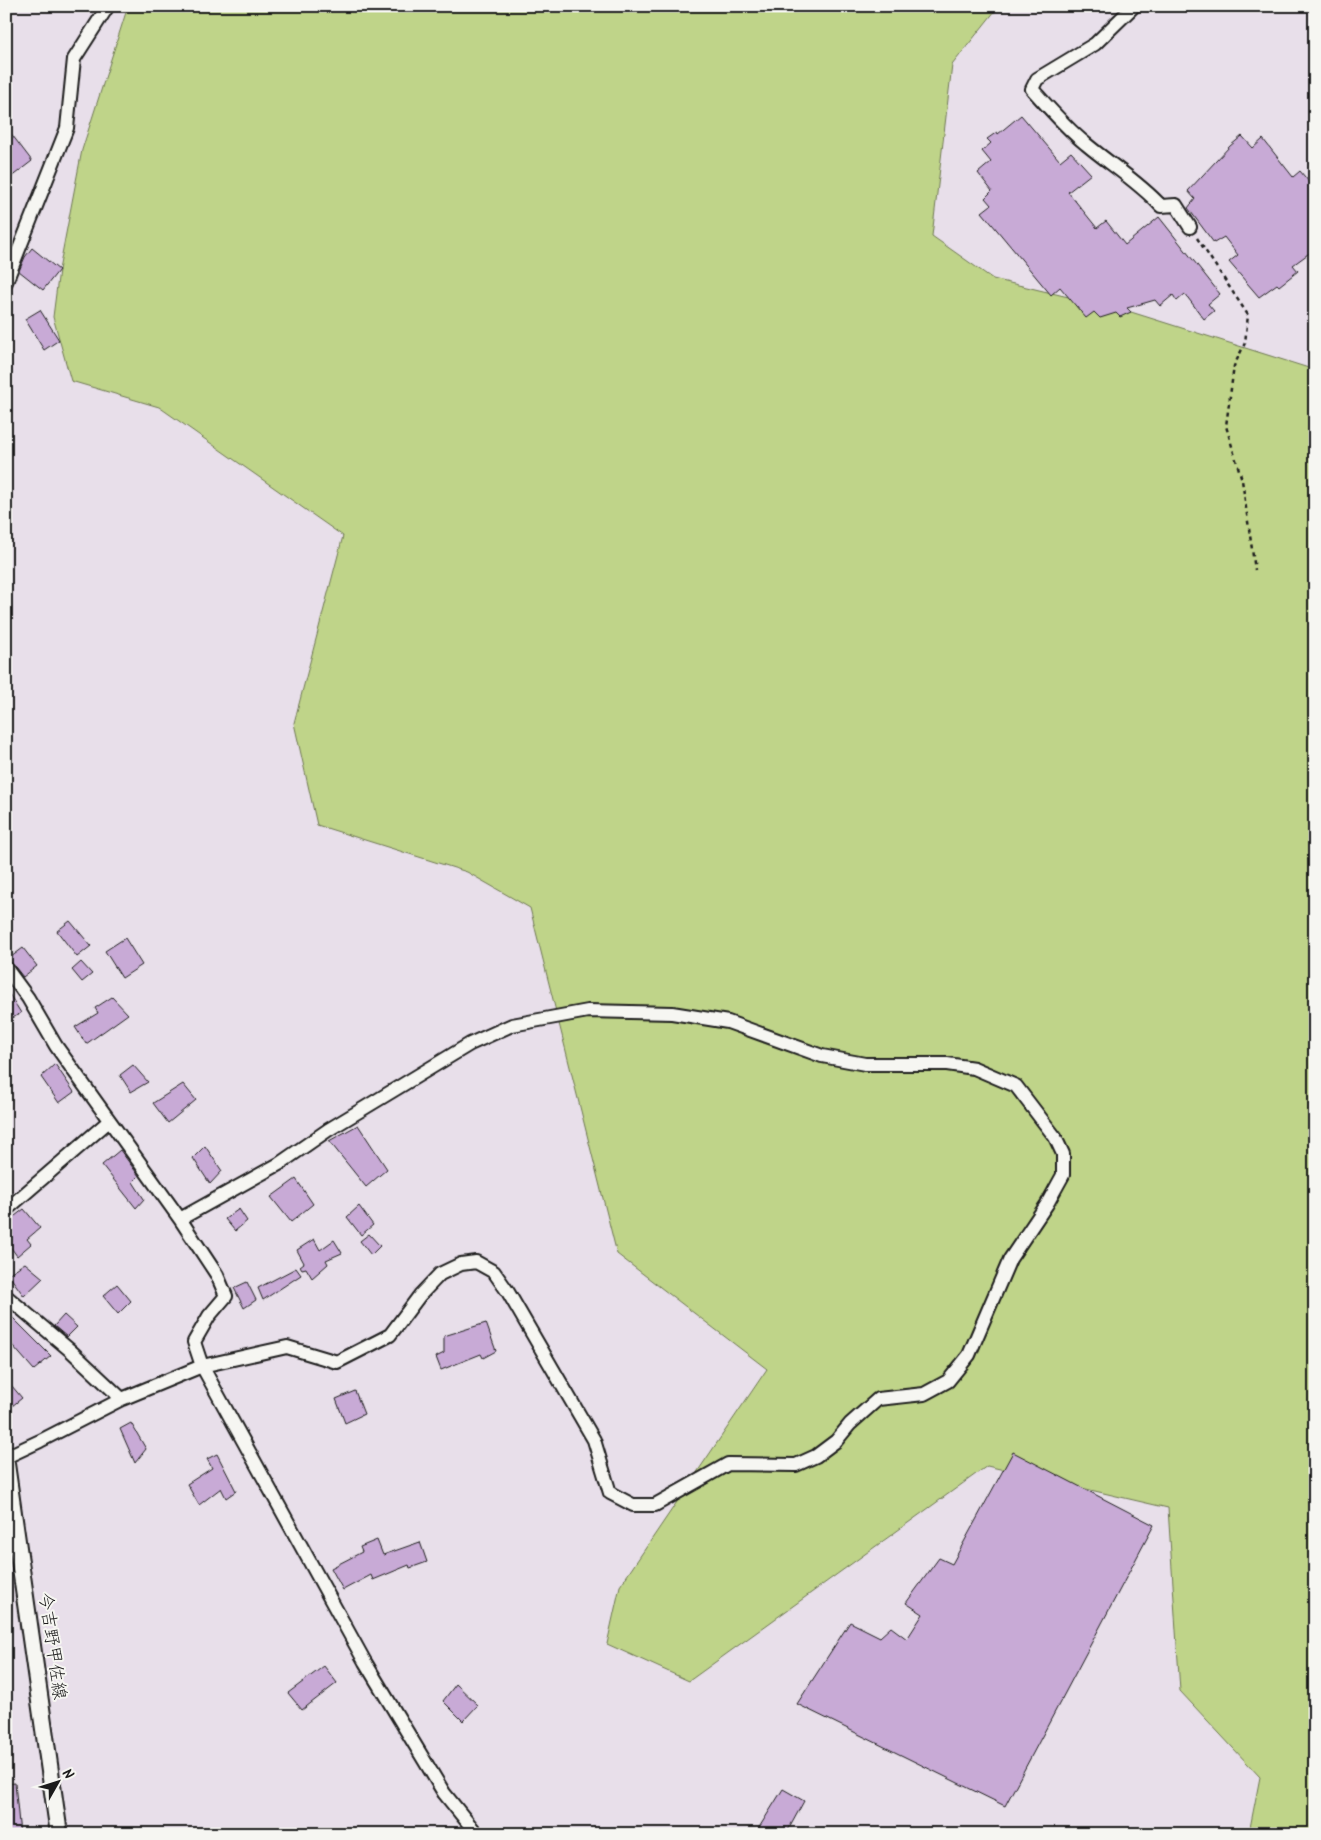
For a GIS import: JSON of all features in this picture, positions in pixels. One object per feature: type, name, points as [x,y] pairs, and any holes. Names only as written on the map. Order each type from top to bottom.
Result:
[{"type":"main road","name":"今吉野甲佐線","points":[[6,1464],[59,1834]]},
{"type":"street","points":[[6,282],[67,128],[74,59],[108,6]]},
{"type":"street","points":[[1134,6],[1095,44],[1037,79],[1032,89],[1050,110],[1084,143],[1130,178],[1160,206],[1176,205],[1190,227]]},
{"type":"street","points":[[6,968],[28,998],[56,1046],[180,1219],[217,1276],[226,1296],[209,1316],[194,1342],[202,1366],[365,1662],[444,1793],[477,1834]]},
{"type":"street","points":[[6,1456],[40,1441],[122,1399],[202,1366],[287,1347],[337,1362],[390,1335],[420,1296],[440,1274],[461,1264],[476,1262],[494,1272],[513,1300],[594,1440],[610,1492],[633,1505],[655,1504],[728,1464],[796,1465],[816,1456],[836,1441],[850,1424],[878,1399],[924,1394],[948,1381],[969,1355],[1010,1259],[1063,1174],[1063,1154],[1055,1137],[1016,1086],[974,1068],[947,1064],[865,1064],[822,1056],[728,1022],[672,1013],[588,1011],[512,1024],[470,1044],[328,1130],[279,1164],[180,1219]]},
{"type":"street","points":[[6,1210],[109,1121]]},
{"type":"street","points":[[6,1296],[71,1350],[122,1399]]},
{"type":"path","points":[[1190,227],[1248,315],[1245,342],[1234,366],[1226,426],[1242,480],[1255,570]]},
{"type":"green space","points":[[128,6],[769,6],[774,10],[792,6],[999,6],[952,65],[932,236],[993,279],[1131,312],[1315,370],[1315,1834],[1249,1833],[1260,1777],[1180,1691],[1168,1508],[987,1466],[689,1681],[607,1644],[620,1586],[767,1369],[617,1254],[530,908],[467,872],[317,825],[294,723],[343,536],[159,407],[71,381],[53,317],[59,270],[82,150]]},
{"type":"building","points":[[1021,115],[1060,161],[1071,152],[1091,174],[1068,192],[1097,228],[1106,221],[1125,245],[1159,217],[1220,294],[1208,304],[1214,311],[1204,319],[1185,294],[1177,301],[1173,295],[1160,306],[1155,300],[1127,308],[1131,312],[1120,317],[1116,313],[1100,318],[1094,312],[1086,318],[1060,287],[1051,295],[982,212],[991,205],[985,198],[992,191],[978,173],[991,162],[982,151],[991,143],[987,139],[997,132],[998,134]]},
{"type":"building","points":[[6,127],[32,161],[6,181]]},
{"type":"building","points":[[1242,136],[1253,148],[1263,139],[1293,177],[1300,171],[1315,189],[1315,249],[1293,265],[1298,271],[1279,286],[1277,284],[1259,297],[1229,262],[1238,255],[1224,237],[1214,243],[1188,208],[1195,199],[1188,191],[1230,146]]},
{"type":"building","points":[[32,248],[59,270],[43,290],[19,271],[25,257]]},
{"type":"building","points":[[40,310],[59,340],[44,350],[25,319]]},
{"type":"building","points":[[70,921],[91,946],[77,957],[57,931]]},
{"type":"building","points":[[125,938],[142,965],[122,978],[105,951]]},
{"type":"building","points":[[23,948],[37,966],[23,977],[12,963],[7,960]]},
{"type":"building","points":[[81,962],[92,974],[82,982],[72,970]]},
{"type":"building","points":[[6,989],[21,1013],[6,1022]]},
{"type":"building","points":[[112,997],[128,1014],[86,1044],[75,1027],[98,1013],[95,1008]]},
{"type":"building","points":[[55,1064],[74,1092],[59,1103],[41,1077]]},
{"type":"building","points":[[133,1065],[148,1082],[131,1092],[120,1075]]},
{"type":"building","points":[[183,1084],[196,1100],[168,1123],[153,1103]]},
{"type":"building","points":[[358,1125],[387,1169],[366,1187],[329,1141]]},
{"type":"building","points":[[205,1146],[222,1171],[210,1184],[193,1158]]},
{"type":"building","points":[[120,1150],[139,1176],[133,1182],[144,1199],[136,1208],[102,1165]]},
{"type":"building","points":[[296,1179],[313,1204],[291,1222],[271,1197]]},
{"type":"building","points":[[359,1206],[373,1225],[361,1235],[347,1217]]},
{"type":"building","points":[[24,1209],[40,1228],[27,1239],[31,1244],[17,1256],[6,1241],[6,1223]]},
{"type":"building","points":[[239,1209],[247,1221],[235,1231],[225,1219]]},
{"type":"building","points":[[369,1234],[380,1246],[371,1255],[360,1241]]},
{"type":"building","points":[[314,1239],[320,1250],[334,1240],[342,1253],[326,1260],[328,1264],[312,1278],[306,1268],[302,1269],[300,1266],[304,1263],[297,1250]]},
{"type":"building","points":[[25,1263],[43,1278],[24,1296],[8,1274]]},
{"type":"building","points":[[296,1268],[301,1275],[263,1300],[258,1288]]},
{"type":"building","points":[[247,1282],[256,1300],[244,1308],[234,1288]]},
{"type":"building","points":[[117,1284],[131,1301],[118,1314],[103,1296]]},
{"type":"building","points":[[6,1311],[51,1356],[34,1370],[6,1338]]},
{"type":"building","points":[[64,1315],[77,1327],[67,1337],[54,1326]]},
{"type":"building","points":[[486,1323],[496,1351],[483,1358],[481,1354],[441,1370],[436,1357],[444,1353],[444,1336]]},
{"type":"building","points":[[6,1379],[22,1398],[6,1411]]},
{"type":"building","points":[[355,1391],[364,1414],[345,1423],[336,1399]]},
{"type":"building","points":[[131,1423],[146,1449],[135,1463],[120,1429]]},
{"type":"building","points":[[1013,1452],[1154,1525],[1005,1806],[797,1704],[850,1622],[880,1637],[891,1627],[907,1639],[923,1614],[906,1603],[939,1558],[952,1564]]},
{"type":"building","points":[[217,1454],[236,1491],[226,1498],[221,1488],[199,1505],[187,1484],[212,1468],[207,1459]]},
{"type":"building","points":[[377,1540],[383,1555],[420,1542],[427,1562],[410,1568],[409,1565],[373,1580],[371,1575],[343,1590],[331,1568],[362,1552],[360,1547]]},
{"type":"building","points":[[324,1666],[337,1683],[302,1710],[288,1693]]},
{"type":"building","points":[[456,1684],[478,1705],[463,1721],[443,1701]]},
{"type":"building","points":[[15,1783],[20,1834],[6,1834],[6,1784]]},
{"type":"building","points":[[783,1789],[804,1801],[786,1834],[755,1834]]}]
